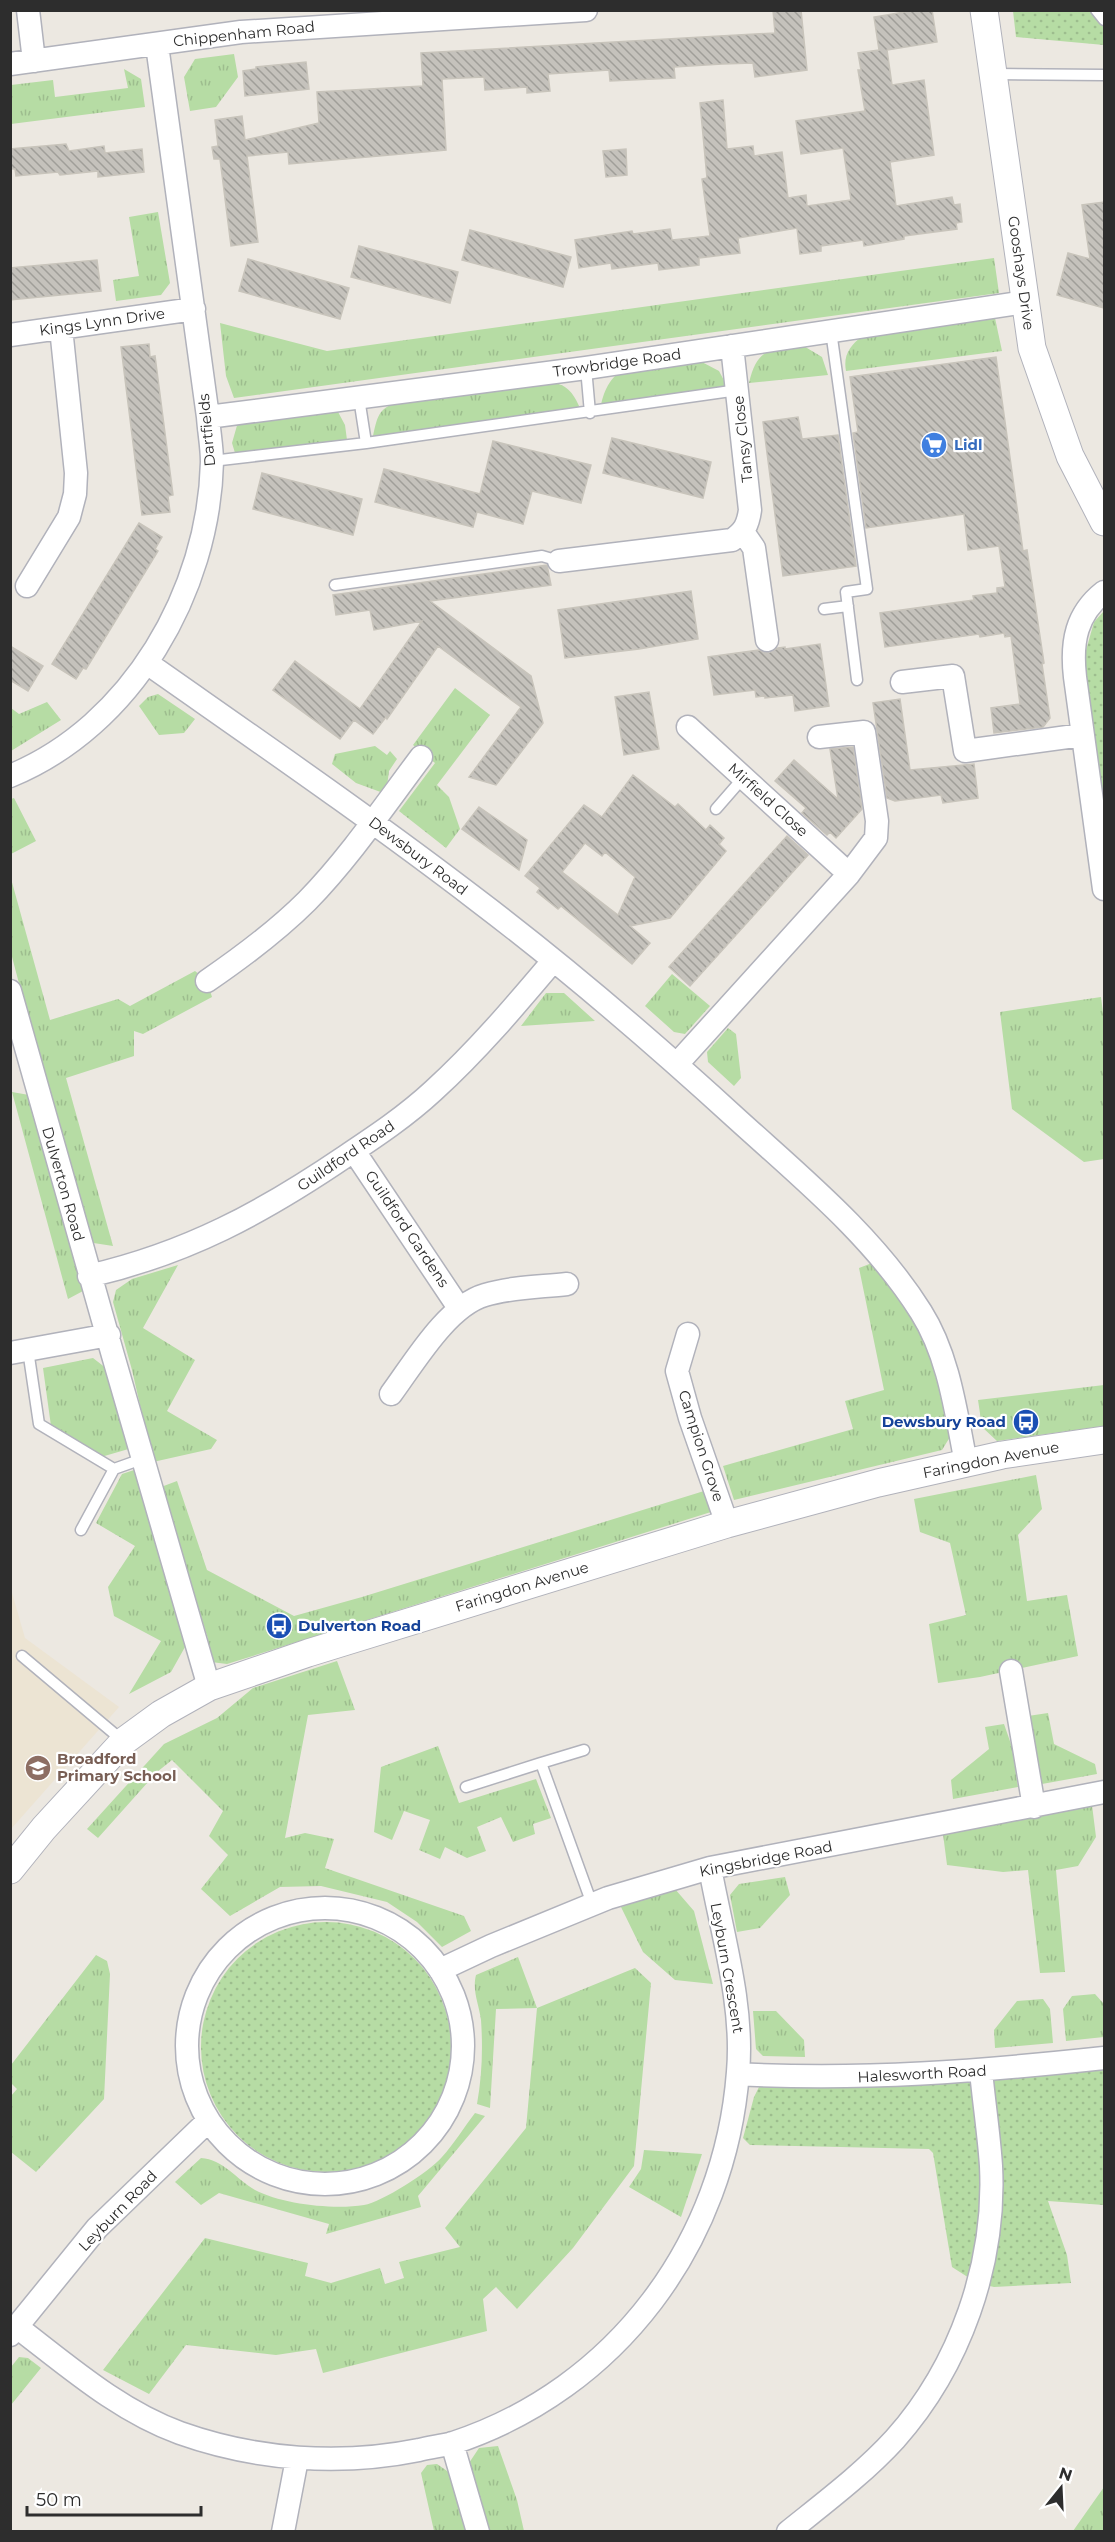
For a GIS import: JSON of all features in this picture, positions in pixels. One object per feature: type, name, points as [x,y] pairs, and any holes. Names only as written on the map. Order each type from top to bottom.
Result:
[{"type":"street","points":[[28,10],[34,61]]},
{"type":"street","name":"Chippenham Road","points":[[10,64],[157,45],[240,21],[586,10]]},
{"type":"street","name":"Gooshays Drive","points":[[984,10],[1032,348],[1045,391],[1070,456],[1102,514]]},
{"type":"street","name":"Dartfields","points":[[10,776],[69,743],[95,724],[147,663],[172,623],[191,574],[207,505],[212,461],[208,417],[157,45]]},
{"type":"street","name":"Trowbridge Road","points":[[208,417],[586,368],[1026,302]]},
{"type":"street","name":"Kings Lynn Drive","points":[[10,335],[194,309]]},
{"type":"street","points":[[27,586],[69,517],[75,494],[76,473],[61,328]]},
{"type":"street","name":"Tansy Close","points":[[732,346],[750,510],[748,523],[743,532]]},
{"type":"street","points":[[559,561],[732,540],[743,532],[754,548],[767,640]]},
{"type":"street","points":[[1104,592],[1084,612],[1072,646],[1104,890]]},
{"type":"street","name":"Dewsbury Road","points":[[147,663],[373,822],[553,961],[677,1064],[876,1250],[922,1313],[949,1374],[966,1463]]},
{"type":"street","points":[[902,682],[953,676],[965,751],[1082,735]]},
{"type":"street","name":"Mirfield Close","points":[[688,727],[849,874]]},
{"type":"street","points":[[677,1064],[849,874],[876,838],[877,821],[864,732],[819,737]]},
{"type":"street","points":[[207,981],[243,956],[307,900],[373,822],[421,757]]},
{"type":"street","name":"Guildford Road","points":[[89,1276],[120,1269],[191,1245],[220,1232],[271,1204],[354,1151],[399,1120],[469,1057],[553,961]]},
{"type":"street","name":"Dulverton Road","points":[[10,991],[20,1065],[109,1335],[142,1459],[209,1687]]},
{"type":"street","name":"Guildford Gardens","points":[[354,1151],[459,1308]]},
{"type":"street","points":[[391,1394],[423,1349],[459,1308],[484,1295],[567,1284]]},
{"type":"street","name":"Campion Grove","points":[[688,1334],[677,1371],[690,1418],[727,1524]]},
{"type":"street","points":[[19,1352],[109,1335]]},
{"type":"street","name":"Faringdon Avenue","points":[[10,1870],[44,1828],[124,1741],[161,1713],[209,1687],[316,1650],[727,1524],[878,1483],[966,1463],[1002,1455],[1104,1440]]},
{"type":"street","points":[[1011,1671],[1034,1807]]},
{"type":"street","name":"Kingsbridge Road","points":[[440,1971],[491,1946],[592,1904],[710,1868],[1104,1792]]},
{"type":"street","name":"Leyburn Crescent","points":[[14,2331],[112,2398],[177,2432],[220,2445],[297,2459],[367,2457],[452,2443],[492,2427],[542,2401],[574,2380],[623,2337],[666,2283],[688,2248],[710,2200],[731,2119],[738,2074],[740,2030],[710,1868]]},
{"type":"street","points":[[333,1908],[376,1917],[414,1940],[440,1971],[460,2013],[464,2056],[453,2099],[432,2135],[399,2163],[360,2180],[342,2184],[317,2184],[274,2175],[237,2153],[208,2121],[191,2082],[187,2038],[194,2001],[217,1959],[249,1930],[288,1912],[333,1908]]},
{"type":"street","name":"Halesworth Road","points":[[738,2074],[856,2078],[981,2071],[1104,2058]]},
{"type":"street","points":[[788,2532],[896,2438],[934,2385],[965,2323],[980,2269],[989,2221],[991,2193],[991,2167],[981,2071]]},
{"type":"street","name":"Leyburn Road","points":[[14,2331],[97,2228],[208,2121]]},
{"type":"street","points":[[452,2443],[478,2532]]},
{"type":"street","points":[[283,2532],[297,2459]]},
{"type":"lane","points":[[1096,10],[1104,20]]},
{"type":"lane","points":[[994,74],[1104,75]]},
{"type":"lane","points":[[831,332],[867,589],[846,592],[856,680]]},
{"type":"lane","points":[[586,368],[590,412]]},
{"type":"lane","points":[[212,461],[366,443],[738,390]]},
{"type":"lane","points":[[359,398],[366,443]]},
{"type":"lane","points":[[335,585],[542,556],[559,561]]},
{"type":"lane","points":[[824,609],[848,606]]},
{"type":"lane","points":[[716,809],[744,778]]},
{"type":"lane","points":[[19,1352],[39,1424],[114,1468]]},
{"type":"lane","points":[[81,1530],[114,1468],[142,1459]]},
{"type":"lane","points":[[22,1656],[124,1741]]},
{"type":"lane","points":[[466,1786],[584,1750]]},
{"type":"lane","points":[[541,1763],[592,1904]]},
{"type":"shaded area","name":"Broadford Primary School","points":[[10,1586],[25,1638],[119,1707],[11,1829]]},
{"type":"green space","points":[[1013,11],[1104,11],[1104,45],[1016,37]]},
{"type":"green space","points":[[234,54],[238,77],[216,107],[190,111],[184,77],[195,59]]},
{"type":"green space","points":[[124,69],[141,79],[145,107],[11,124],[11,85],[53,80],[55,97],[128,88]]},
{"type":"green space","points":[[158,212],[170,283],[161,295],[116,301],[113,280],[139,276],[129,217]]},
{"type":"green space","points":[[994,258],[999,293],[234,398],[226,376],[220,323],[327,351]]},
{"type":"green space","points":[[995,318],[1002,351],[846,371],[848,351],[862,336]]},
{"type":"green space","points":[[802,345],[822,357],[828,375],[749,383],[756,363],[766,352]]},
{"type":"green space","points":[[700,361],[719,371],[728,388],[601,405],[613,378],[622,370],[643,365]]},
{"type":"green space","points":[[547,380],[569,390],[581,410],[373,436],[376,422],[384,409],[401,400]]},
{"type":"green space","points":[[337,410],[345,425],[347,440],[235,453],[232,443],[238,422]]},
{"type":"green space","points":[[1104,611],[1104,831],[1083,661],[1094,622]]},
{"type":"green space","points":[[455,688],[490,715],[437,785],[449,797],[460,829],[446,848],[399,811],[435,763],[413,745]]},
{"type":"green space","points":[[158,694],[195,719],[184,733],[159,735],[139,706],[148,697]]},
{"type":"green space","points":[[47,702],[61,720],[11,751],[11,708],[19,714]]},
{"type":"green space","points":[[375,746],[387,755],[390,751],[397,759],[389,771],[386,794],[356,783],[332,764],[335,754]]},
{"type":"green space","points":[[14,798],[36,841],[11,854],[11,799]]},
{"type":"green space","points":[[10,875],[50,1020],[118,999],[130,1006],[195,971],[207,981],[212,997],[143,1034],[134,1031],[134,1056],[66,1078],[113,1246],[87,1242],[11,953]]},
{"type":"green space","points":[[672,974],[710,1006],[685,1034],[674,1032],[645,1006]]},
{"type":"green space","points":[[546,993],[564,993],[595,1021],[521,1026]]},
{"type":"green space","points":[[1101,997],[1104,1021],[1104,1159],[1084,1162],[1012,1109],[1000,1012]]},
{"type":"green space","points":[[728,1028],[736,1034],[741,1078],[734,1086],[708,1062],[707,1052]]},
{"type":"green space","points":[[12,1092],[29,1095],[83,1291],[68,1299]]},
{"type":"green space","points":[[872,1263],[902,1299],[920,1332],[927,1348],[950,1437],[942,1450],[734,1500],[723,1466],[853,1429],[845,1401],[884,1390],[859,1268]]},
{"type":"green space","points":[[178,1265],[143,1328],[195,1360],[167,1411],[217,1440],[211,1449],[153,1462],[132,1370],[113,1302],[116,1290],[132,1279]]},
{"type":"green space","points":[[93,1358],[111,1372],[132,1448],[101,1457],[51,1426],[43,1368]]},
{"type":"green space","points":[[1104,1385],[1104,1426],[997,1441],[982,1427],[978,1400]]},
{"type":"green space","points":[[137,1469],[185,1647],[171,1672],[129,1694],[161,1641],[114,1616],[108,1587],[135,1546],[96,1523],[122,1474]]},
{"type":"green space","points":[[1036,1475],[1042,1509],[1018,1535],[1027,1601],[1067,1595],[1078,1656],[980,1677],[938,1683],[929,1624],[966,1615],[950,1543],[920,1532],[914,1499]]},
{"type":"green space","points":[[177,1481],[207,1570],[294,1616],[704,1491],[711,1512],[227,1664],[211,1662],[197,1643],[208,1639],[161,1487]]},
{"type":"green space","points":[[337,1661],[355,1710],[308,1715],[285,1838],[305,1833],[334,1839],[325,1868],[464,1916],[471,1931],[442,1947],[417,1922],[387,1902],[321,1886],[280,1887],[230,1916],[201,1889],[228,1855],[209,1836],[223,1811],[172,1760],[157,1772],[98,1838],[87,1829],[164,1744],[217,1718],[253,1688]]},
{"type":"green space","points":[[1048,1713],[1054,1744],[1095,1764],[1097,1774],[1042,1784],[1028,1716]]},
{"type":"green space","points":[[1004,1724],[1012,1747],[1018,1787],[953,1799],[951,1780],[989,1749],[985,1727]]},
{"type":"green space","points":[[438,1746],[459,1803],[536,1779],[551,1818],[533,1824],[535,1834],[513,1842],[501,1817],[477,1827],[486,1851],[467,1858],[445,1847],[440,1859],[419,1850],[430,1820],[404,1811],[392,1840],[374,1832],[381,1767]]},
{"type":"green space","points":[[1092,1805],[1096,1837],[1078,1866],[1056,1870],[1065,1972],[1040,1973],[1028,1870],[1003,1872],[947,1865],[943,1834]]},
{"type":"green space","points":[[785,1877],[790,1895],[760,1928],[737,1932],[730,1895],[739,1884]]},
{"type":"green space","points":[[675,1889],[694,1911],[713,1984],[675,1980],[643,1952],[621,1907]]},
{"type":"green space","points":[[326,1922],[350,1924],[374,1931],[405,1950],[423,1968],[442,1999],[449,2023],[451,2047],[449,2071],[442,2095],[423,2126],[405,2144],[374,2163],[350,2170],[326,2172],[302,2170],[278,2163],[247,2144],[229,2126],[210,2095],[203,2071],[201,2047],[203,2023],[210,1999],[229,1968],[247,1950],[278,1931],[302,1924]]},
{"type":"green space","points":[[96,1955],[107,1961],[110,1974],[104,2099],[36,2172],[11,2152],[11,2096],[17,2089],[11,2083],[11,2065]]},
{"type":"green space","points":[[518,1957],[537,2008],[496,2009],[490,2108],[477,2104],[482,2041],[481,2020],[475,1992],[476,1975]]},
{"type":"green space","points":[[635,1968],[651,1983],[634,2166],[573,2248],[517,2309],[496,2287],[483,2299],[487,2331],[323,2373],[316,2349],[276,2355],[186,2345],[149,2394],[103,2370],[205,2238],[308,2263],[305,2276],[331,2283],[380,2268],[385,2284],[404,2278],[399,2262],[460,2247],[445,2228],[526,2128],[537,2008]]},
{"type":"green space","points":[[1095,1994],[1104,2004],[1104,2037],[1066,2041],[1063,2009],[1072,1996]]},
{"type":"green space","points":[[1043,1999],[1050,2009],[1053,2043],[995,2048],[994,2030],[1017,2001]]},
{"type":"green space","points":[[753,2011],[776,2011],[804,2040],[805,2057],[763,2056],[756,2049]]},
{"type":"green space","points":[[1104,2065],[1104,2205],[1048,2201],[1067,2255],[1071,2283],[994,2287],[977,2283],[952,2267],[933,2153],[929,2149],[750,2145],[743,2138],[759,2087],[914,2085]]},
{"type":"green space","points":[[475,2113],[485,2116],[418,2196],[421,2207],[326,2234],[329,2224],[219,2193],[201,2205],[175,2182],[201,2158],[216,2162],[248,2186],[279,2199],[308,2205],[338,2207],[364,2205],[393,2192],[436,2163],[451,2147]]},
{"type":"green space","points":[[644,2150],[702,2154],[681,2217],[629,2187],[641,2169]]},
{"type":"green space","points":[[19,2357],[28,2358],[41,2368],[11,2405],[11,2367]]},
{"type":"green space","points":[[498,2446],[517,2500],[524,2531],[490,2531],[469,2463],[479,2448]]},
{"type":"green space","points":[[437,2464],[450,2473],[468,2531],[434,2531],[421,2473],[427,2465]]},
{"type":"green space","points":[[1104,2487],[1104,2531],[1073,2531]]},
{"type":"building","points":[[773,10],[801,10],[807,70],[755,77],[753,63],[722,64],[674,67],[675,78],[610,81],[609,70],[548,74],[550,91],[527,93],[527,87],[485,90],[484,77],[442,79],[446,150],[289,164],[288,152],[247,156],[258,242],[231,246],[220,159],[214,159],[212,147],[218,146],[215,120],[242,116],[245,140],[319,123],[317,92],[423,86],[421,53],[775,33]]},
{"type":"building","points":[[916,10],[932,10],[937,42],[887,50],[892,85],[924,80],[934,155],[890,162],[896,206],[952,197],[954,205],[960,204],[962,222],[956,223],[957,229],[904,236],[904,239],[864,246],[863,240],[821,246],[821,251],[800,254],[797,228],[738,238],[740,253],[699,258],[699,265],[659,270],[658,263],[612,269],[611,263],[579,268],[575,240],[632,231],[633,234],[670,229],[672,240],[710,236],[702,179],[707,178],[700,103],[723,100],[727,149],[753,146],[754,156],[782,152],[788,198],[806,195],[807,206],[851,200],[843,148],[801,154],[796,121],[865,111],[858,70],[861,70],[858,53],[879,50],[874,17]]},
{"type":"building","points":[[306,62],[309,89],[245,96],[243,71],[256,69],[256,67]]},
{"type":"building","points":[[66,144],[69,151],[104,146],[105,153],[142,149],[144,172],[98,177],[98,171],[16,176],[15,169],[10,169],[10,149]]},
{"type":"building","points":[[626,149],[627,175],[606,177],[603,151]]},
{"type":"building","points":[[1104,202],[1104,308],[1057,295],[1068,253],[1090,259],[1082,205]]},
{"type":"building","points":[[470,230],[571,257],[563,287],[462,260]]},
{"type":"building","points":[[359,246],[458,272],[450,303],[351,277]]},
{"type":"building","points":[[248,259],[349,288],[340,319],[239,291]]},
{"type":"building","points":[[97,260],[101,291],[10,300],[10,268]]},
{"type":"building","points":[[149,344],[150,357],[155,356],[173,495],[168,496],[170,512],[142,515],[121,347]]},
{"type":"building","name":"Lidl","points":[[996,357],[1023,551],[1027,550],[1044,663],[1042,664],[1050,718],[1043,727],[994,733],[991,708],[1020,704],[1011,636],[1005,637],[1004,633],[980,637],[979,634],[885,647],[880,613],[974,600],[973,596],[997,593],[997,588],[1005,587],[999,546],[968,550],[964,514],[866,528],[853,433],[858,432],[850,377]]},
{"type":"building","points":[[798,417],[802,439],[838,435],[856,566],[783,576],[763,422]]},
{"type":"building","points":[[612,438],[711,462],[703,498],[603,473]]},
{"type":"building","points":[[493,441],[591,465],[581,503],[532,491],[523,524],[477,512],[473,527],[375,502],[384,469],[480,494]]},
{"type":"building","points":[[262,473],[362,499],[353,535],[253,509]]},
{"type":"building","points":[[139,523],[162,537],[155,549],[158,551],[86,669],[83,668],[76,679],[52,664]]},
{"type":"building","points":[[547,565],[551,585],[430,601],[531,676],[543,723],[496,785],[469,777],[521,707],[438,646],[387,719],[386,717],[373,734],[354,720],[340,739],[273,690],[295,661],[360,709],[422,621],[374,630],[370,610],[336,615],[333,595]]},
{"type":"building","points":[[691,591],[698,639],[565,658],[558,610]]},
{"type":"building","points":[[820,644],[829,706],[795,711],[793,695],[756,697],[755,690],[714,695],[708,657],[759,650],[768,653],[778,648]]},
{"type":"building","points":[[10,646],[43,666],[28,691],[10,680]]},
{"type":"building","points":[[649,692],[659,749],[624,755],[615,697]]},
{"type":"building","points":[[900,699],[910,770],[974,764],[978,798],[943,803],[941,795],[895,801],[887,798],[873,703]]},
{"type":"building","points":[[853,747],[862,809],[836,838],[830,832],[827,835],[802,813],[806,808],[775,781],[794,760],[838,799],[830,749]]},
{"type":"building","points":[[633,775],[675,807],[678,804],[706,830],[710,825],[724,838],[719,844],[726,851],[670,918],[630,926],[650,943],[632,964],[561,906],[558,909],[537,892],[540,888],[525,876],[584,805],[602,817]],"holes":[[[585,843],[602,856],[605,852],[635,877],[618,915],[562,872]]]},
{"type":"building","points":[[479,807],[527,840],[519,870],[462,829]]},
{"type":"building","points":[[787,836],[808,855],[690,986],[669,967]]},
{"type":"place","name":"Lidl","points":[[934,445]]},
{"type":"place","name":"Dewsbury Road","points":[[1026,1422]]},
{"type":"place","name":"Dulverton Road","points":[[279,1626]]},
{"type":"place","name":"Broadford Primary School","points":[[38,1768]]}]
